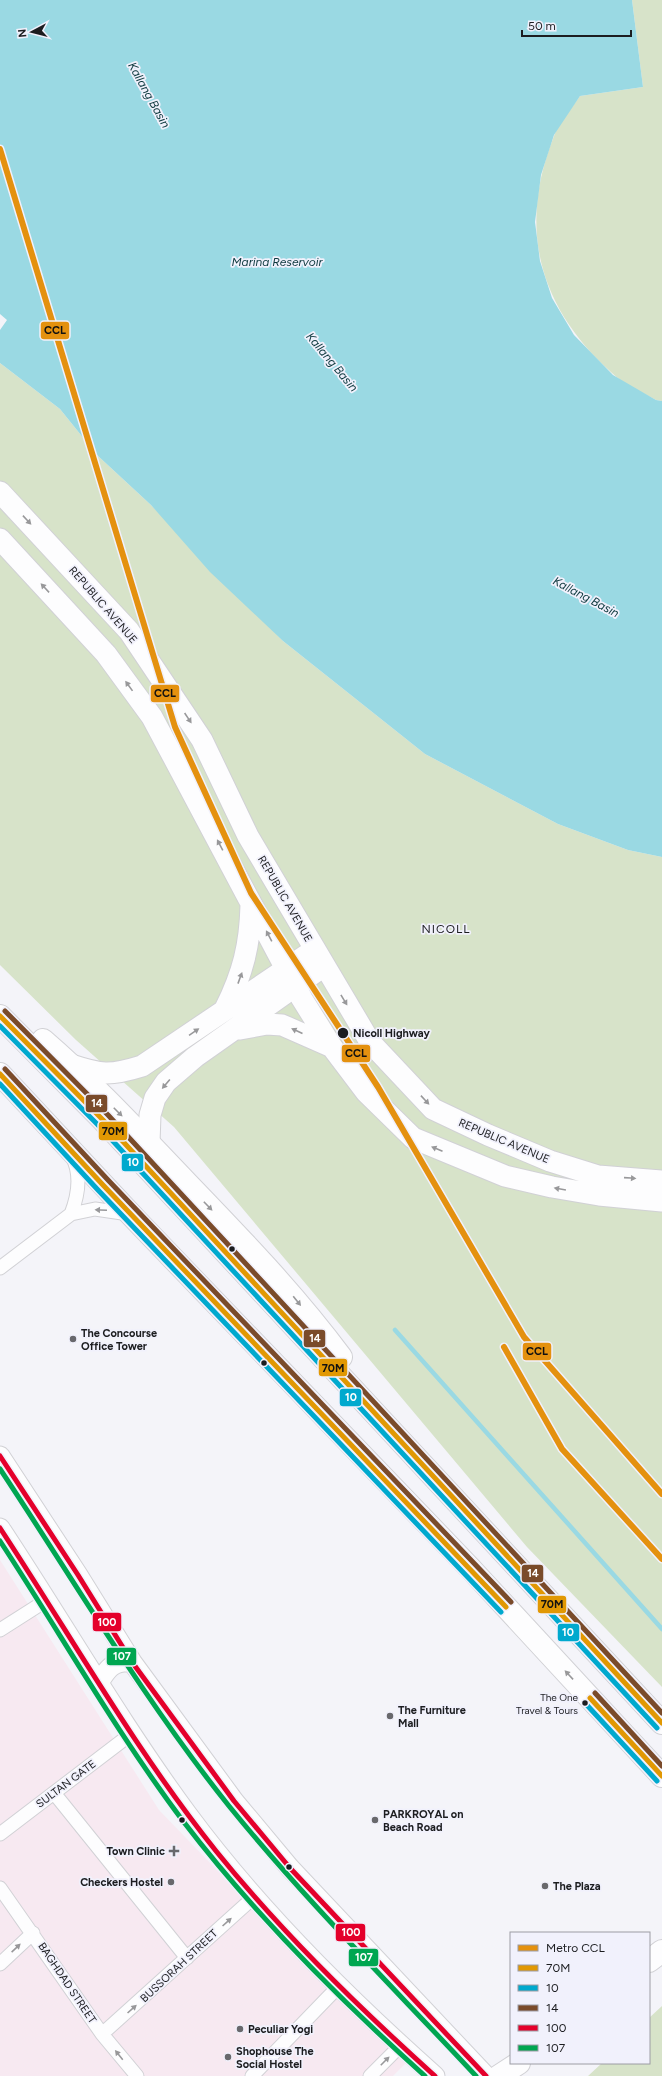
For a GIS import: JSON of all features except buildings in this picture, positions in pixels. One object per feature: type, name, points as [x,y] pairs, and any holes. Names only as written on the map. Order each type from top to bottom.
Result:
[{"type":"highway","points":[[0,1004],[71,1064],[280,1280],[322,1332],[400,1439]]},
{"type":"highway","points":[[0,1016],[103,1120],[662,1723]]},
{"type":"highway","points":[[0,1074],[130,1214],[470,1568],[662,1776]]},
{"type":"highway","points":[[650,1960],[662,1951]]},
{"type":"highway","points":[[499,2076],[517,2064]]},
{"type":"main road","name":"REPUBLIC AVENUE","points":[[0,492],[129,631],[202,740],[248,836],[370,1042],[433,1109],[488,1135],[550,1161],[598,1176],[662,1181]]},
{"type":"main road","points":[[0,539],[106,654],[152,717],[296,987],[332,1047],[366,1092],[413,1138],[505,1176],[552,1187],[599,1195],[662,1201]]},
{"type":"main road","points":[[227,1022],[244,967],[251,933],[251,904]]},
{"type":"main road","points":[[148,1143],[150,1116],[155,1098],[166,1082],[195,1057],[227,1022],[286,969],[319,958]]},
{"type":"main road","points":[[71,1064],[96,1073],[117,1074],[142,1066],[296,987],[319,958]]},
{"type":"main road","points":[[227,1022],[282,1025],[332,1047]]},
{"type":"main road","points":[[0,1456],[78,1575],[132,1662],[234,1801],[290,1868],[486,2076]]},
{"type":"main road","points":[[0,1528],[47,1600],[98,1684],[188,1815],[254,1897],[338,1987],[400,2046],[435,2076]]},
{"type":"main road","points":[[98,1684],[110,1666],[122,1661],[132,1662]]},
{"type":"street","points":[[65,1144],[73,1159],[78,1189],[71,1214]]},
{"type":"street","points":[[0,1268],[71,1214],[95,1209],[130,1214]]},
{"type":"street","points":[[0,1630],[47,1600]]},
{"type":"street","name":"SULTAN GATE","points":[[0,1834],[131,1734]]},
{"type":"street","points":[[54,1793],[187,1958]]},
{"type":"street","name":"BAGHDAD STREET","points":[[0,1888],[33,1933],[102,2034],[137,2076]]},
{"type":"street","name":"BUSSORAH STREET","points":[[102,2034],[254,1897]]},
{"type":"street","points":[[0,1964],[33,1933]]},
{"type":"street","points":[[252,2076],[338,1987]]},
{"type":"street","points":[[370,2076],[400,2046]]},
{"type":"shaded area","points":[[0,1560],[159,1810],[268,1923],[409,2060],[393,2076],[0,2076]]},
{"type":"green space","points":[[632,0],[662,0],[662,401],[656,400],[616,377],[587,348],[567,321],[552,294],[542,265],[537,234],[537,203],[543,170],[554,136],[566,115],[580,96],[643,87]]},
{"type":"green space","points":[[0,363],[60,409],[97,455],[151,505],[283,641],[425,754],[558,824],[628,850],[662,857],[662,1687],[527,1547],[174,1127],[76,1040],[0,965]]},
{"type":"green space","points":[[662,2006],[662,2076],[588,2076],[601,2064],[650,2064],[650,2017]]},
{"type":"water","name":"Marina Reservoir","points":[[0,0],[632,0],[643,87],[580,96],[554,135],[541,175],[535,222],[540,261],[552,298],[574,335],[613,375],[656,400],[662,401],[662,857],[628,850],[558,824],[425,754],[283,641],[210,572],[151,505],[97,455],[60,409],[0,363],[0,330],[7,320],[0,314]]},
{"type":"waterway","points":[[395,1330],[662,1629]]},
{"type":"metro line","name":"CCL","points":[[0,149],[175,727],[251,893],[378,1087],[524,1337],[662,1494]]},
{"type":"metro line","name":"CCL","points":[[504,1347],[562,1449],[662,1559]]},
{"type":"transit line","name":"14","points":[[5,1011],[108,1115],[662,1713]]},
{"type":"transit line","name":"70M","points":[[0,1016],[103,1120],[662,1723]]},
{"type":"transit line","name":"10","points":[[0,1026],[98,1125],[657,1728]]},
{"type":"transit line","name":"14","points":[[5,1069],[108,1180],[511,1602]]},
{"type":"transit line","name":"70M","points":[[0,1074],[103,1185],[506,1607]]},
{"type":"transit line","name":"10","points":[[0,1084],[98,1190],[501,1612]]},
{"type":"transit line","name":"100","points":[[0,1456],[78,1575],[132,1662],[234,1801],[290,1868],[486,2076]]},
{"type":"transit line","name":"107","points":[[0,1469],[139,1683],[168,1725],[229,1806],[319,1910],[476,2076]]},
{"type":"transit line","name":"100","points":[[0,1528],[131,1733],[186,1813],[216,1851],[267,1911],[321,1968],[377,2023],[435,2076]]},
{"type":"transit line","name":"107","points":[[0,1541],[135,1753],[158,1787],[210,1855],[238,1889],[328,1985],[425,2076]]},
{"type":"transit line","name":"14","points":[[595,1693],[662,1766]]},
{"type":"transit line","name":"70M","points":[[590,1698],[662,1776]]},
{"type":"transit line","name":"10","points":[[585,1703],[657,1781]]},
{"type":"place","name":"Nicoll Highway","points":[[343,1033]]},
{"type":"place","name":"The Concourse Office Tower","points":[[73,1339]]},
{"type":"place","name":"The One Travel & Tours","points":[[585,1703]]},
{"type":"place","name":"The Furniture Mall","points":[[390,1716]]},
{"type":"place","name":"PARKROYAL on Beach Road","points":[[375,1820]]},
{"type":"place","name":"Town Clinic","points":[[174,1851]]},
{"type":"place","name":"Checkers Hostel","points":[[171,1882]]},
{"type":"place","name":"The Plaza","points":[[545,1886]]},
{"type":"place","name":"Peculiar Yogi","points":[[240,2029]]},
{"type":"place","name":"Shophouse The Social Hostel","points":[[228,2057]]},
{"type":"district","name":"NICOLL","points":[[446,929]]},
{"type":"water label","name":"Kallang Basin","points":[[149,95]]},
{"type":"water label","name":"Kallang Basin","points":[[332,362]]},
{"type":"water label","name":"Kallang Basin","points":[[586,597]]}]
